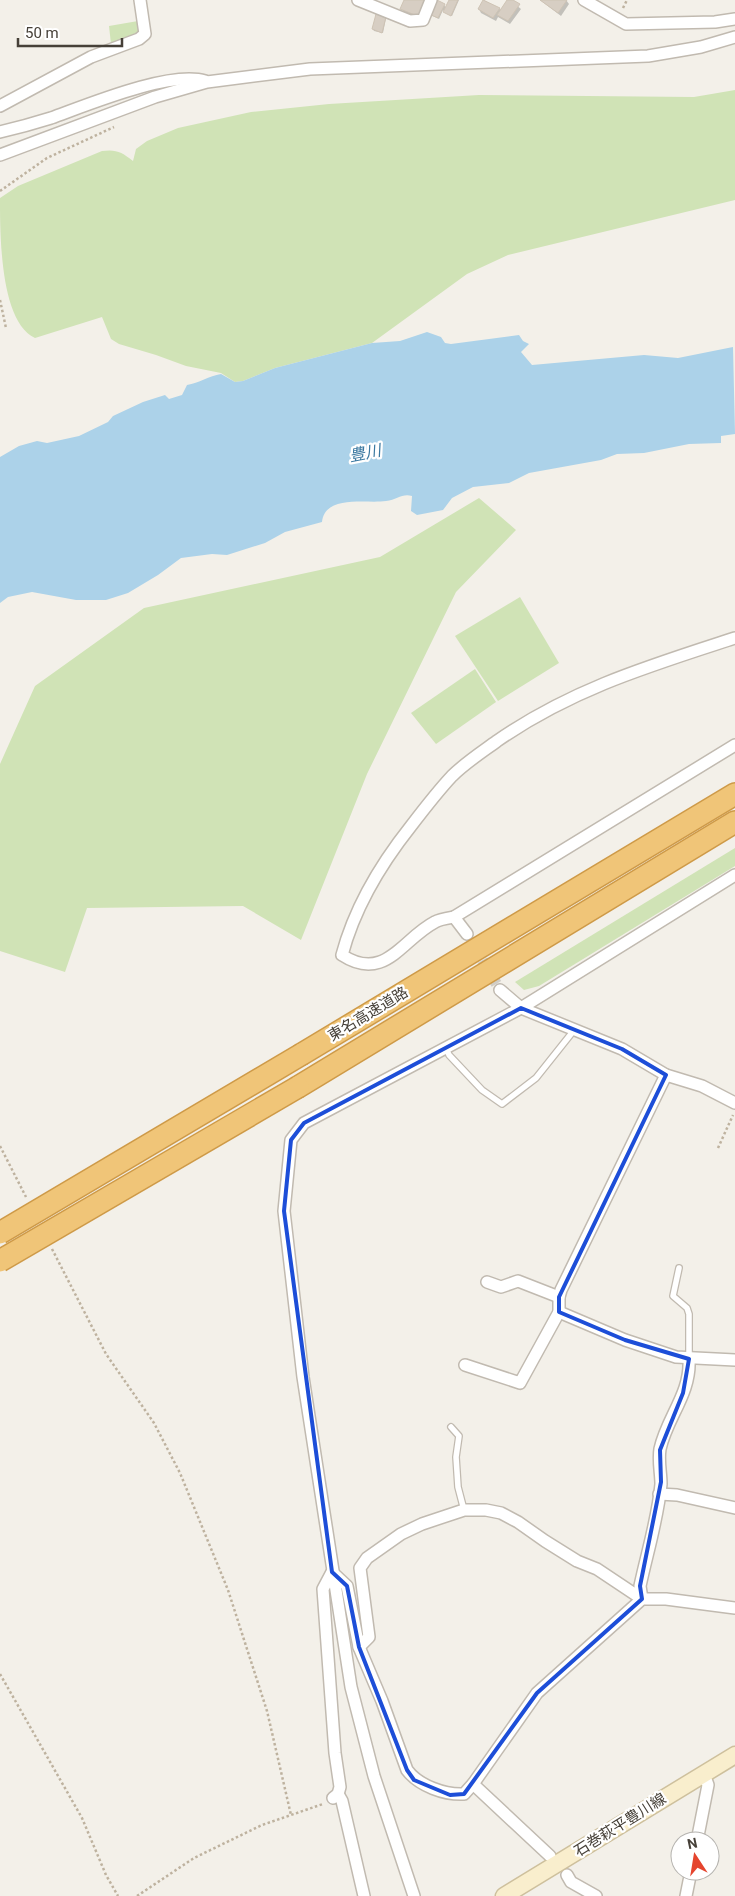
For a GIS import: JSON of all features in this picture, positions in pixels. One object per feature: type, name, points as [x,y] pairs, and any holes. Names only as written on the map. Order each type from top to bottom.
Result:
[{"type":"highway","name":"東名高速道路","points":[[0,1233],[735,794]]},
{"type":"highway","name":"東名高速道路","points":[[0,1261],[298,1087],[735,822]]},
{"type":"main road","name":"石巻萩平豊川線","points":[[504,1896],[735,1755]]},
{"type":"street","points":[[0,106],[91,57],[139,40],[145,34],[140,0]]},
{"type":"street","points":[[358,0],[410,21],[423,20],[432,0]]},
{"type":"street","points":[[584,0],[626,24],[715,22],[735,19]]},
{"type":"street","points":[[0,155],[155,97],[207,82],[310,68],[648,56],[702,47],[735,37]]},
{"type":"street","points":[[0,132],[50,118],[110,96],[182,79],[194,78],[207,82]]},
{"type":"street","points":[[735,638],[643,668],[580,692],[525,722],[481,752],[453,776],[391,851],[360,905],[348,933],[342,954],[372,965],[386,961],[436,921],[454,917],[735,745]]},
{"type":"street","points":[[414,1896],[374,1776],[351,1687],[332,1572],[303,1376],[284,1211],[291,1140],[304,1123],[521,1008],[735,875]]},
{"type":"street","points":[[454,917],[467,934]]},
{"type":"street","points":[[500,990],[521,1008],[622,1049],[666,1075],[702,1086],[735,1103]]},
{"type":"street","points":[[465,1365],[520,1383],[559,1312],[559,1297],[576,1256],[604,1205],[666,1075]]},
{"type":"street","points":[[487,1282],[502,1287],[518,1280],[559,1297]]},
{"type":"street","points":[[559,1312],[625,1340],[676,1357],[735,1360]]},
{"type":"street","points":[[642,1599],[640,1586],[659,1494],[660,1450],[667,1428],[676,1413],[683,1393],[690,1370],[688,1359]]},
{"type":"street","points":[[659,1494],[677,1495],[735,1508]]},
{"type":"street","points":[[359,1647],[370,1637],[360,1580],[360,1568],[367,1558],[401,1534],[422,1524],[464,1510],[501,1513],[577,1561],[596,1569],[642,1599],[666,1599],[735,1608]]},
{"type":"street","points":[[332,1572],[347,1586],[359,1647],[382,1701],[407,1770],[414,1780],[450,1795],[464,1794],[537,1693],[642,1599]]},
{"type":"street","points":[[332,1572],[323,1589],[335,1753],[340,1787],[336,1796],[342,1801],[364,1896]]},
{"type":"street","points":[[699,1831],[708,1785],[704,1774]]},
{"type":"street","points":[[473,1784],[550,1856]]},
{"type":"street","points":[[567,1875],[571,1882],[596,1896]]},
{"type":"street","points":[[686,1896],[689,1881]]},
{"type":"lane","points":[[446,1048],[449,1055],[482,1090],[502,1104],[536,1078],[575,1030]]},
{"type":"lane","points":[[679,1268],[673,1296],[687,1308],[689,1314],[688,1359]]},
{"type":"lane","points":[[451,1427],[459,1436],[456,1457],[464,1510]]},
{"type":"path","points":[[0,191],[47,158],[122,123]]},
{"type":"path","points":[[0,300],[6,328]]},
{"type":"path","points":[[718,1148],[735,1111]]},
{"type":"path","points":[[0,1146],[26,1198]]},
{"type":"path","points":[[48,1241],[106,1354],[154,1423],[180,1473],[228,1590],[267,1711],[291,1815]]},
{"type":"path","points":[[0,1674],[28,1726],[50,1759],[75,1805],[118,1896]]},
{"type":"path","points":[[137,1896],[194,1858],[262,1825],[321,1805],[336,1796]]},
{"type":"highlighted area","points":[[521,1008],[622,1049],[666,1075],[559,1297],[559,1312],[625,1340],[689,1359],[683,1393],[660,1450],[661,1482],[640,1586],[642,1599],[537,1693],[464,1794],[450,1795],[414,1780],[407,1770],[359,1647],[347,1586],[332,1572],[284,1211],[291,1140],[304,1123]]},
{"type":"green space","points":[[138,21],[140,33],[111,44],[109,26]]},
{"type":"green space","points":[[735,90],[735,200],[508,255],[467,274],[372,343],[275,368],[243,381],[235,382],[221,373],[186,366],[119,344],[111,339],[102,317],[35,338],[23,329],[15,315],[9,296],[4,276],[0,198],[18,186],[102,151],[111,150],[119,152],[133,161],[136,149],[147,141],[178,128],[251,112],[329,104],[479,95],[694,97]]},
{"type":"green space","points":[[479,498],[516,530],[456,592],[367,774],[301,940],[243,906],[87,908],[65,972],[0,951],[0,764],[35,686],[144,608],[380,557]]},
{"type":"green space","points":[[520,597],[559,663],[498,701],[455,636]]},
{"type":"green space","points":[[475,669],[496,702],[436,744],[411,713]]},
{"type":"green space","points":[[735,848],[735,866],[539,986],[524,990],[515,982]]},
{"type":"water","name":"豊川","points":[[427,332],[441,337],[445,343],[451,344],[519,335],[523,341],[529,344],[521,352],[532,365],[644,355],[678,358],[733,347],[735,434],[721,436],[721,443],[689,444],[644,453],[617,454],[601,460],[529,473],[509,483],[473,487],[452,498],[443,510],[417,515],[411,511],[412,496],[408,495],[386,501],[339,504],[331,507],[325,513],[322,522],[285,532],[265,543],[227,555],[212,554],[181,558],[158,575],[128,593],[106,600],[76,600],[32,592],[8,597],[0,603],[0,457],[19,446],[37,441],[47,443],[79,436],[108,422],[113,416],[143,402],[165,395],[169,399],[182,395],[187,385],[217,375],[221,374],[235,382],[243,381],[275,368],[372,343],[400,341]]},
{"type":"building","points":[[404,0],[427,0],[420,17],[400,9]]},
{"type":"building","points":[[437,0],[445,4],[438,18],[431,15]]},
{"type":"building","points":[[449,0],[458,0],[451,16],[443,12]]},
{"type":"building","points":[[483,0],[500,8],[493,18],[478,9]]},
{"type":"building","points":[[507,0],[513,0],[520,4],[508,21],[497,15]]},
{"type":"building","points":[[540,0],[567,0],[558,13]]},
{"type":"building","points":[[376,14],[386,17],[382,33],[372,29]]},
{"type":"tunnel","points":[[474,946],[500,990]]}]
